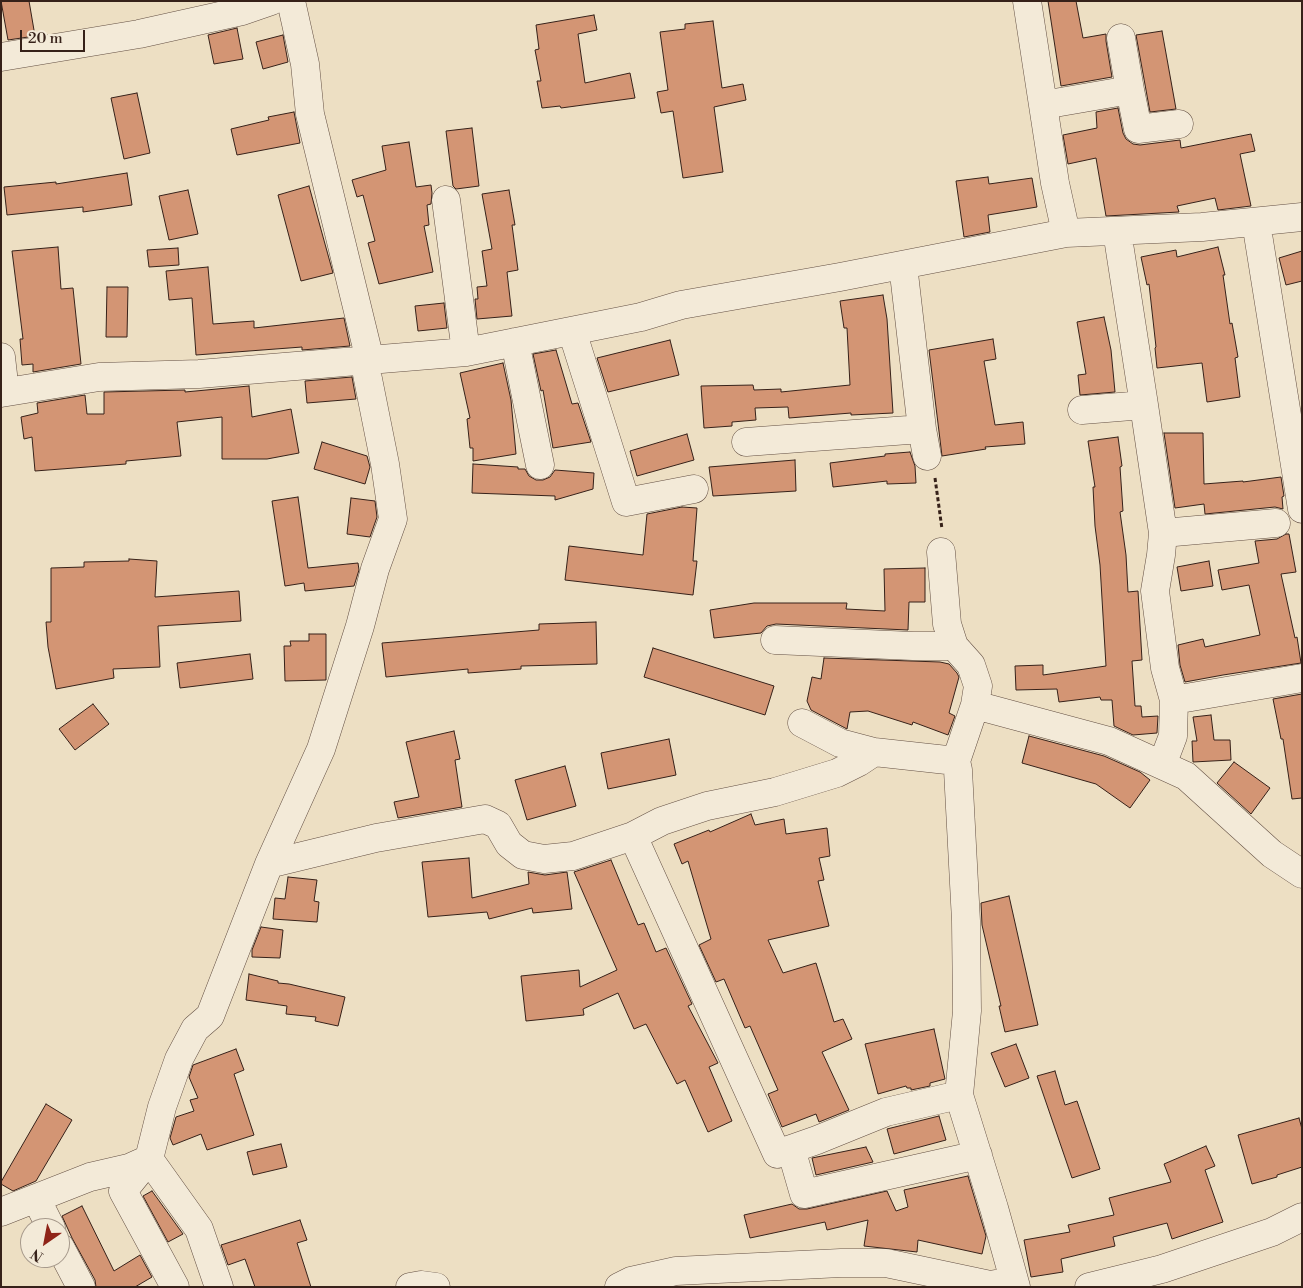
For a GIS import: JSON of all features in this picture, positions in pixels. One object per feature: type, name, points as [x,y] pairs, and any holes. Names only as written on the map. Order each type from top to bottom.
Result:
[{"type":"street","points":[[1,57],[139,34],[242,11],[271,1]]},
{"type":"street","points":[[175,1287],[123,1191],[149,1159],[162,1107],[179,1059],[196,1029],[210,1016],[269,864],[321,749],[360,626],[375,569],[393,519],[386,464],[364,359],[367,348],[310,114],[305,64],[290,1]]},
{"type":"street","points":[[1027,1],[1055,183],[1066,233]]},
{"type":"street","points":[[1121,38],[1138,129],[1179,124]]},
{"type":"street","points":[[1043,105],[1130,90]]},
{"type":"street","points":[[446,200],[466,352]]},
{"type":"street","points":[[1,357],[3,393],[99,377],[199,374],[466,352],[641,317],[681,305],[1066,233],[1202,227],[1302,217]]},
{"type":"street","points":[[1256,222],[1302,509]]},
{"type":"street","points":[[1117,231],[1163,533],[1155,591],[1165,668],[1174,700],[1173,736],[1162,765]]},
{"type":"street","points":[[903,265],[922,429],[927,456]]},
{"type":"street","points":[[572,331],[626,502],[694,489]]},
{"type":"street","points":[[515,342],[540,465]]},
{"type":"street","points":[[1082,410],[1144,405]]},
{"type":"street","points":[[746,442],[922,429]]},
{"type":"street","points":[[1163,533],[1276,523]]},
{"type":"street","points":[[619,1287],[631,1281],[676,1271],[841,1263],[886,1263],[990,1285],[1014,1284],[994,1208],[959,1095],[967,1002],[966,921],[956,761],[975,705],[978,686],[971,665],[954,646],[948,624],[941,552]]},
{"type":"street","points":[[775,640],[954,646]]},
{"type":"street","points":[[1174,700],[1302,678]]},
{"type":"street","points":[[975,705],[1109,741],[1186,776],[1272,854],[1302,874]]},
{"type":"street","points":[[802,723],[840,743],[874,752],[956,761]]},
{"type":"street","points":[[269,864],[376,838],[485,819],[498,825],[509,844],[523,855],[544,859],[573,856],[633,836],[662,821],[707,806],[775,792],[837,773],[874,752]]},
{"type":"street","points":[[633,836],[777,1154],[886,1112],[959,1095]]},
{"type":"street","points":[[791,1149],[804,1194],[978,1155]]},
{"type":"street","points":[[1,1212],[90,1177],[129,1168],[149,1159]]},
{"type":"street","points":[[149,1159],[199,1229],[219,1287]]},
{"type":"street","points":[[36,1198],[46,1218]]},
{"type":"street","points":[[1090,1287],[1162,1269],[1272,1232],[1302,1217]]},
{"type":"street","points":[[70,1266],[81,1287]]},
{"type":"street","points":[[410,1287],[436,1287]]},
{"type":"path","points":[[927,456],[932,458],[939,503],[943,544],[941,552]]},
{"type":"building","points":[[1,1],[29,1],[35,36],[8,40]]},
{"type":"building","points":[[1048,1],[1076,1],[1083,38],[1106,34],[1112,77],[1061,86]]},
{"type":"building","points":[[594,15],[597,30],[578,34],[585,83],[630,73],[635,98],[561,108],[560,106],[542,108],[537,81],[541,81],[535,50],[539,49],[536,25]]},
{"type":"building","points":[[713,21],[722,88],[743,84],[746,100],[714,107],[723,172],[683,178],[673,111],[661,113],[657,92],[668,90],[660,32],[685,29],[685,24]]},
{"type":"building","points":[[237,28],[243,59],[214,64],[208,35]]},
{"type":"building","points":[[1162,31],[1176,109],[1150,112],[1136,35]]},
{"type":"building","points":[[283,35],[288,62],[263,69],[256,42]]},
{"type":"building","points":[[137,93],[150,153],[124,159],[111,98]]},
{"type":"building","points":[[1118,108],[1123,133],[1126,139],[1133,144],[1140,145],[1180,140],[1181,148],[1251,134],[1255,151],[1240,154],[1251,206],[1218,210],[1215,198],[1177,206],[1179,212],[1106,216],[1096,158],[1068,164],[1063,135],[1097,128],[1096,112]]},
{"type":"building","points":[[294,112],[300,143],[237,155],[231,129],[269,120],[268,117]]},
{"type":"building","points":[[472,128],[479,186],[456,189],[453,186],[446,131]]},
{"type":"building","points":[[409,142],[416,187],[431,185],[431,204],[427,205],[429,225],[424,226],[433,272],[379,284],[368,243],[375,241],[363,195],[357,197],[352,180],[386,170],[382,146]]},
{"type":"building","points":[[127,173],[132,205],[83,212],[83,207],[7,215],[4,187],[56,182],[56,184]]},
{"type":"building","points":[[988,177],[989,184],[1032,178],[1037,207],[988,215],[990,232],[964,237],[956,181]]},
{"type":"building","points":[[309,186],[333,273],[301,281],[278,195]]},
{"type":"building","points":[[188,190],[198,234],[169,240],[159,196]]},
{"type":"building","points":[[509,190],[515,225],[512,225],[518,270],[507,272],[512,316],[477,319],[475,299],[478,299],[477,287],[487,286],[482,251],[492,249],[482,194]]},
{"type":"building","points":[[58,247],[61,289],[73,288],[81,364],[33,372],[33,364],[22,365],[20,339],[23,339],[12,251]]},
{"type":"building","points":[[1218,247],[1225,275],[1223,275],[1230,324],[1232,323],[1238,357],[1235,358],[1240,397],[1207,402],[1202,363],[1157,368],[1149,284],[1147,285],[1141,257],[1176,250],[1177,257]]},
{"type":"building","points":[[178,248],[179,265],[149,267],[147,250]]},
{"type":"building","points":[[1302,251],[1302,281],[1286,285],[1279,258]]},
{"type":"building","points":[[208,267],[213,324],[254,321],[254,328],[344,318],[350,346],[302,350],[302,347],[196,355],[192,298],[169,300],[166,271]]},
{"type":"building","points":[[107,287],[128,287],[127,337],[106,337]]},
{"type":"building","points":[[883,295],[887,319],[893,413],[851,415],[851,413],[789,418],[788,407],[755,408],[756,420],[732,422],[732,426],[704,428],[701,386],[753,385],[754,390],[781,389],[781,392],[850,385],[847,328],[844,328],[840,301]]},
{"type":"building","points":[[444,303],[447,328],[418,331],[415,306]]},
{"type":"building","points":[[1104,317],[1111,350],[1115,392],[1080,395],[1078,375],[1086,374],[1077,322]]},
{"type":"building","points":[[993,339],[996,359],[984,361],[995,425],[1023,422],[1025,444],[985,447],[986,449],[942,456],[929,350]]},
{"type":"building","points":[[670,340],[679,375],[608,392],[597,358]]},
{"type":"building","points":[[556,350],[572,404],[578,403],[591,442],[553,448],[543,390],[541,391],[533,354]]},
{"type":"building","points":[[503,363],[511,400],[516,454],[473,461],[473,448],[470,448],[467,419],[470,418],[460,373]]},
{"type":"building","points":[[352,377],[356,399],[307,403],[305,381]]},
{"type":"building","points":[[249,386],[252,417],[291,409],[299,453],[267,459],[222,459],[222,417],[177,422],[181,456],[126,461],[126,464],[35,471],[32,437],[24,439],[21,417],[38,413],[37,403],[85,395],[87,414],[104,414],[104,392],[185,390],[185,392]]},
{"type":"building","points":[[1164,433],[1203,433],[1204,484],[1243,482],[1281,477],[1284,496],[1282,497],[1283,509],[1275,507],[1205,514],[1204,504],[1175,508]]},
{"type":"building","points":[[687,434],[694,460],[637,476],[630,451]]},
{"type":"building","points":[[1118,437],[1122,466],[1120,467],[1123,511],[1120,512],[1126,555],[1128,592],[1138,591],[1142,660],[1132,661],[1135,706],[1141,706],[1142,717],[1158,716],[1157,733],[1133,735],[1114,726],[1112,700],[1101,700],[1100,697],[1059,702],[1057,689],[1016,690],[1015,666],[1043,665],[1043,675],[1106,666],[1100,565],[1095,526],[1093,487],[1095,487],[1088,441]]},
{"type":"building","points":[[322,442],[367,456],[370,467],[365,484],[314,469]]},
{"type":"building","points":[[910,452],[915,466],[916,483],[887,484],[887,481],[833,487],[830,463]]},
{"type":"building","points":[[795,460],[796,491],[713,496],[709,467]]},
{"type":"building","points":[[473,464],[518,467],[518,469],[525,469],[529,476],[536,480],[550,477],[555,470],[594,473],[593,489],[555,500],[555,496],[472,493]]},
{"type":"building","points":[[298,497],[308,568],[358,563],[359,570],[354,586],[305,591],[304,583],[285,586],[272,501]]},
{"type":"building","points":[[351,498],[375,501],[377,517],[370,537],[347,534]]},
{"type":"building","points":[[682,507],[697,508],[693,561],[697,561],[693,595],[565,580],[569,546],[643,555],[647,514]]},
{"type":"building","points":[[1289,534],[1296,572],[1281,574],[1295,638],[1297,637],[1301,663],[1185,682],[1180,665],[1178,645],[1203,639],[1205,647],[1260,635],[1249,585],[1222,590],[1218,570],[1259,563],[1255,541],[1277,539]]},
{"type":"building","points":[[129,559],[157,561],[155,597],[239,591],[241,621],[158,626],[160,667],[113,669],[114,678],[56,689],[48,647],[46,622],[51,622],[51,568],[84,567],[84,562],[129,561]]},
{"type":"building","points":[[1209,561],[1213,586],[1181,591],[1177,567]]},
{"type":"building","points":[[925,568],[925,602],[909,602],[908,630],[776,624],[767,626],[761,633],[714,638],[710,610],[754,603],[847,603],[846,609],[885,611],[884,569]]},
{"type":"building","points":[[596,622],[597,664],[521,666],[521,669],[468,673],[468,669],[386,677],[382,643],[539,630],[539,624]]},
{"type":"building","points":[[309,634],[326,634],[326,680],[285,681],[284,646],[291,646],[290,641],[309,641]]},
{"type":"building","points":[[653,648],[774,686],[765,715],[644,677]]},
{"type":"building","points":[[250,654],[253,679],[180,688],[177,663]]},
{"type":"building","points":[[824,658],[940,662],[949,664],[959,677],[949,713],[955,716],[948,735],[913,722],[912,725],[868,711],[850,712],[847,729],[811,710],[807,701],[812,677],[821,679]]},
{"type":"building","points":[[1302,694],[1302,798],[1292,799],[1283,739],[1281,739],[1273,699]]},
{"type":"building","points":[[93,704],[109,724],[75,750],[59,729]]},
{"type":"building","points":[[1211,715],[1214,740],[1230,740],[1231,760],[1193,762],[1192,741],[1197,741],[1193,717]]},
{"type":"building","points":[[454,731],[460,759],[455,760],[462,807],[398,818],[394,802],[419,797],[406,742]]},
{"type":"building","points":[[1029,736],[1104,756],[1140,772],[1150,780],[1130,808],[1096,784],[1022,763]]},
{"type":"building","points":[[669,739],[676,775],[608,789],[601,753]]},
{"type":"building","points":[[1234,762],[1270,788],[1251,814],[1217,783]]},
{"type":"building","points":[[565,766],[576,806],[527,820],[515,780]]},
{"type":"building","points":[[751,814],[755,825],[784,819],[786,834],[827,828],[830,856],[819,858],[824,880],[818,881],[829,926],[768,940],[783,973],[816,963],[834,1022],[843,1019],[852,1039],[822,1052],[849,1110],[819,1122],[816,1114],[782,1127],[768,1094],[778,1090],[750,1026],[745,1028],[724,979],[716,982],[699,945],[711,939],[688,861],[682,864],[674,844],[709,830],[710,832]]},
{"type":"building","points":[[469,858],[472,898],[529,884],[528,872],[545,875],[567,872],[572,909],[533,913],[532,908],[489,919],[487,912],[428,917],[422,862]]},
{"type":"building","points":[[611,860],[638,925],[644,923],[656,952],[666,948],[692,1004],[688,1006],[718,1063],[709,1067],[732,1121],[708,1132],[685,1080],[677,1084],[646,1024],[634,1029],[618,993],[583,1009],[584,1015],[526,1021],[521,976],[579,970],[580,987],[617,970],[574,872]]},
{"type":"building","points":[[288,877],[317,880],[314,901],[319,902],[317,922],[273,919],[275,898],[285,899]]},
{"type":"building","points":[[1009,896],[1038,1025],[1005,1032],[999,1006],[1001,1006],[982,925],[981,903]]},
{"type":"building","points":[[261,927],[283,930],[280,958],[252,957],[252,950]]},
{"type":"building","points":[[249,974],[278,981],[278,983],[345,997],[338,1026],[315,1021],[316,1017],[286,1014],[287,1006],[246,1000]]},
{"type":"building","points":[[934,1029],[945,1079],[930,1083],[930,1086],[911,1090],[911,1088],[906,1086],[878,1094],[865,1044]]},
{"type":"building","points":[[1016,1044],[1029,1078],[1005,1087],[991,1053]]},
{"type":"building","points":[[236,1049],[244,1070],[234,1074],[254,1135],[207,1150],[201,1134],[173,1145],[170,1138],[176,1117],[194,1111],[190,1100],[198,1098],[189,1077],[193,1065]]},
{"type":"building","points":[[1055,1071],[1065,1105],[1077,1101],[1100,1169],[1072,1178],[1037,1076]]},
{"type":"building","points":[[46,1104],[72,1120],[36,1181],[13,1191],[1,1184],[1,1182]]},
{"type":"building","points":[[939,1116],[946,1140],[894,1154],[887,1129]]},
{"type":"building","points":[[1299,1118],[1302,1129],[1302,1167],[1252,1184],[1238,1135]]},
{"type":"building","points":[[281,1144],[287,1167],[253,1175],[247,1152]]},
{"type":"building","points":[[1206,1146],[1215,1166],[1205,1170],[1223,1222],[1172,1239],[1167,1223],[1113,1237],[1115,1246],[1061,1259],[1063,1272],[1031,1277],[1024,1240],[1070,1232],[1068,1225],[1114,1215],[1109,1198],[1171,1182],[1164,1164]]},
{"type":"building","points":[[866,1147],[873,1162],[816,1175],[812,1158]]},
{"type":"building","points":[[968,1176],[986,1236],[982,1254],[918,1240],[917,1252],[864,1246],[868,1220],[827,1230],[825,1222],[750,1238],[744,1215],[792,1204],[799,1209],[807,1209],[887,1191],[896,1211],[908,1207],[904,1190]]},
{"type":"building","points":[[152,1191],[183,1234],[168,1242],[143,1196]]},
{"type":"building","points":[[82,1206],[114,1271],[140,1255],[152,1277],[135,1287],[96,1287],[95,1280],[70,1234],[70,1218],[63,1218],[62,1216]]},
{"type":"building","points":[[300,1220],[307,1240],[297,1243],[311,1287],[255,1287],[245,1259],[228,1265],[221,1245]]}]
